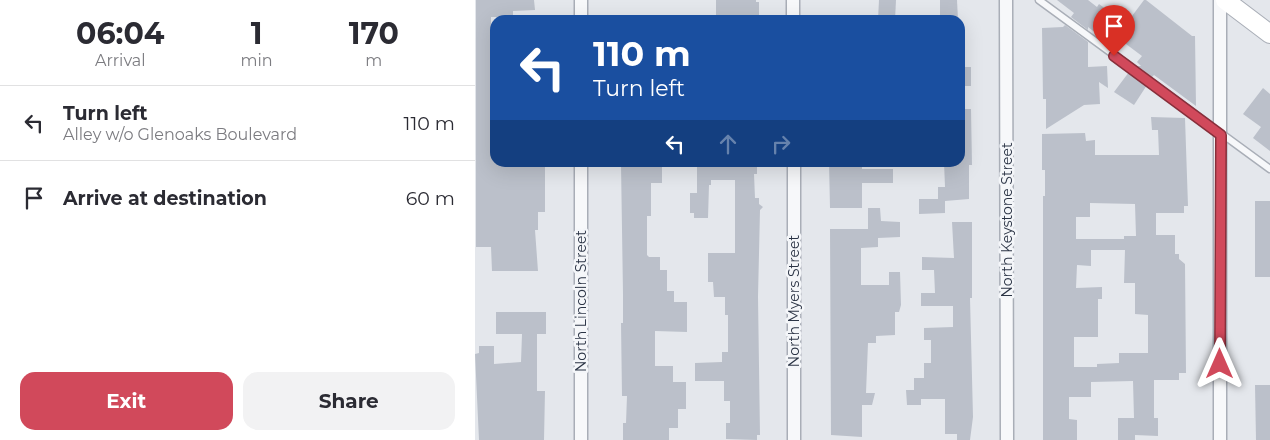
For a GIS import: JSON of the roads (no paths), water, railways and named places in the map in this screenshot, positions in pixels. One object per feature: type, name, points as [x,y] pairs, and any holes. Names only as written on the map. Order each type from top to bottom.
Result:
[{"type":"main road","points":[[1225,0],[1270,34]]},
{"type":"street","points":[[581,0],[581,15]]},
{"type":"street","points":[[793,0],[793,15]]},
{"type":"street","name":"North Keystone Street","points":[[1007,0],[1007,440]]},
{"type":"street","points":[[1220,440],[1221,0]]},
{"type":"street","name":"North Lincoln Street","points":[[581,167],[581,440]]},
{"type":"street","name":"North Myers Street","points":[[793,167],[794,440]]},
{"type":"lane","points":[[1039,0],[1270,169]]}]
